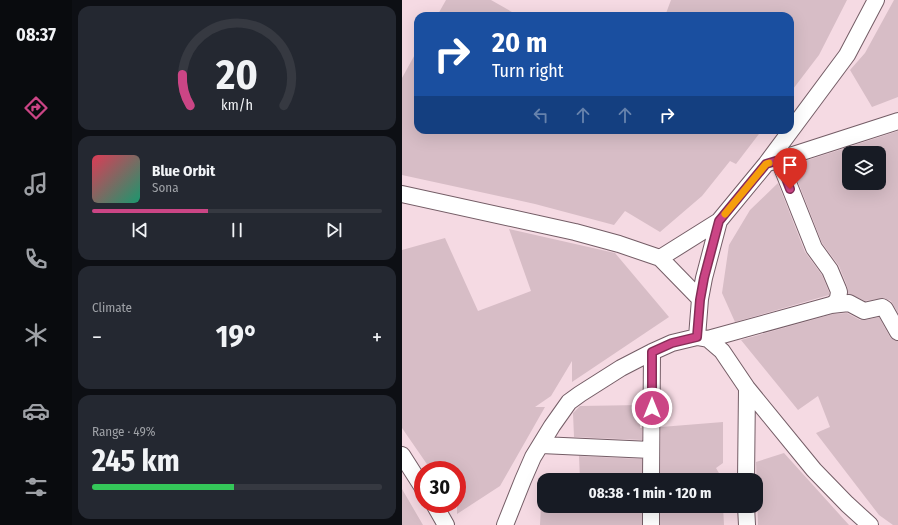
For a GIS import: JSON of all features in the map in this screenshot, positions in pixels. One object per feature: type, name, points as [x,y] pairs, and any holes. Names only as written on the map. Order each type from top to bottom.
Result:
[{"type":"street","points":[[794,131],[847,55],[876,0]]},
{"type":"street","points":[[772,162],[898,121]]},
{"type":"street","points":[[660,258],[719,221],[772,162],[792,134]]},
{"type":"street","points":[[772,162],[814,248],[830,270],[838,289],[838,298],[836,302],[831,305]]},
{"type":"street","points":[[402,194],[575,232],[619,244],[660,258],[700,300]]},
{"type":"street","points":[[703,338],[700,300],[708,258],[719,221]]},
{"type":"street","points":[[505,525],[523,480],[540,445],[569,402],[615,372],[652,352],[672,343],[703,338],[831,305],[849,303],[864,311],[882,307],[885,309],[898,332]]},
{"type":"street","points":[[703,338],[722,351],[747,388],[814,470],[870,525]]},
{"type":"street","points":[[651,473],[652,352]]},
{"type":"street","points":[[746,473],[747,388]]},
{"type":"street","points":[[540,445],[651,450]]},
{"type":"street","points":[[402,455],[414,474]]},
{"type":"street","points":[[439,513],[446,525]]},
{"type":"street","points":[[651,513],[651,525]]},
{"type":"street","points":[[746,513],[747,525]]},
{"type":"building","points":[[446,0],[491,0],[512,12],[439,12]]},
{"type":"building","points":[[671,0],[847,0],[819,55],[794,88],[794,12],[666,12]]},
{"type":"building","points":[[894,0],[898,0],[898,97],[872,107],[850,70],[865,53]]},
{"type":"building","points":[[414,56],[414,134],[759,134],[736,164],[730,161],[702,196],[660,232],[625,211],[614,225],[535,204],[402,175],[402,78]]},
{"type":"building","points":[[898,131],[898,313],[891,301],[884,298],[865,301],[848,294],[847,286],[839,266],[822,243],[794,172],[805,161],[842,149],[842,190],[886,190],[886,146],[852,146]]},
{"type":"building","points":[[778,183],[805,252],[822,275],[829,295],[735,322],[722,293],[729,245],[750,210]]},
{"type":"building","points":[[509,229],[615,253],[669,317],[572,382],[572,361],[551,396],[535,407],[545,407],[500,486],[466,508],[466,461],[425,461],[402,428],[402,250],[445,238],[478,311],[531,291]]},
{"type":"building","points":[[847,313],[860,320],[879,317],[890,337],[898,341],[898,525],[893,525],[879,515],[816,433],[830,427],[818,396],[798,410],[741,340],[833,314]]},
{"type":"building","points":[[640,405],[640,428],[642,428],[642,440],[574,437],[573,413],[580,406]]},
{"type":"building","points":[[723,422],[723,463],[716,468],[719,473],[660,473],[661,427]]},
{"type":"building","points":[[784,453],[849,525],[758,525],[758,513],[763,513],[763,473],[756,473],[756,462]]},
{"type":"building","points":[[579,456],[642,459],[642,473],[580,473]]},
{"type":"building","points":[[402,489],[414,510],[414,513],[416,513],[423,525],[402,525]]},
{"type":"building","points":[[541,513],[642,513],[642,525],[540,525]]},
{"type":"building","points":[[660,513],[723,513],[724,525],[660,525]]},
{"type":"slow traffic","points":[[725,214],[766,164],[769,163]]},
{"type":"route","points":[[652,408],[652,352],[672,343],[697,337],[700,300],[704,278],[708,258],[719,221],[766,164],[779,160],[790,189]]}]
